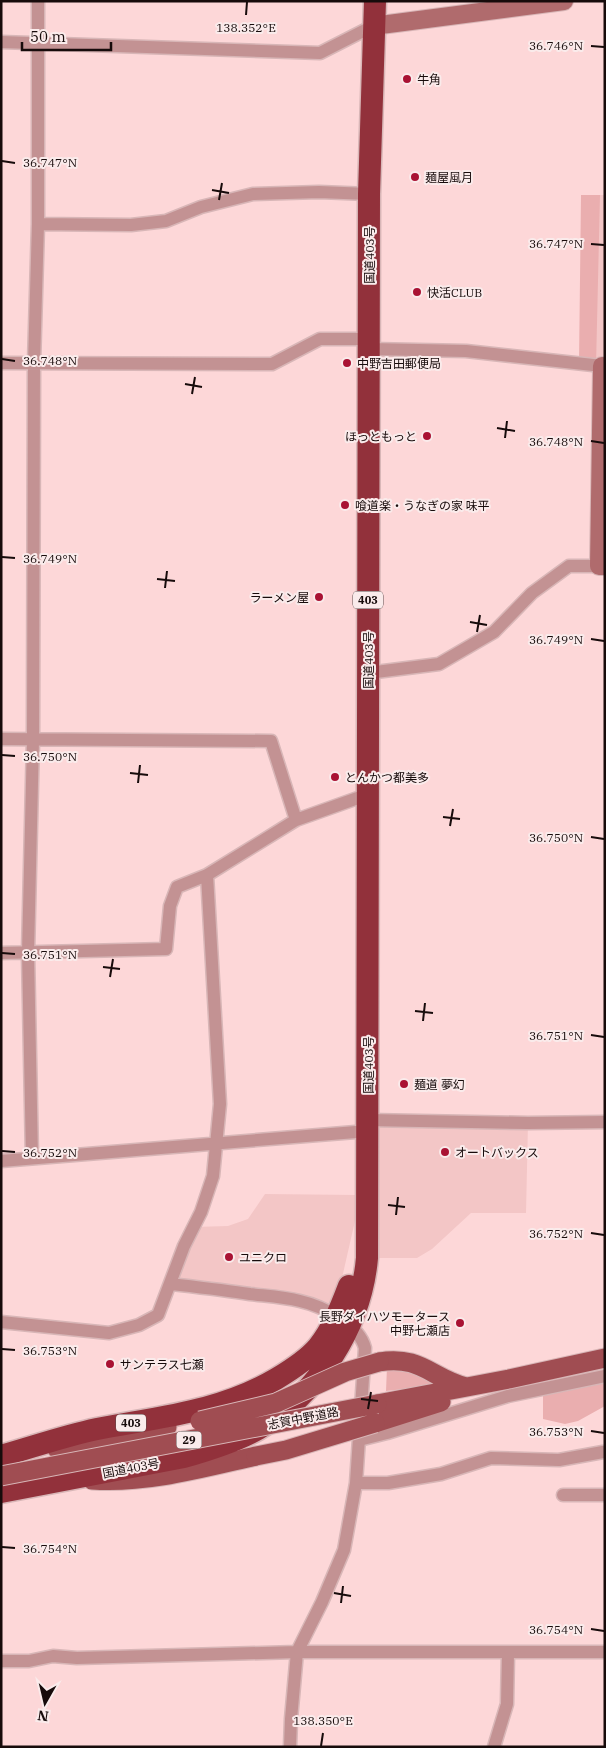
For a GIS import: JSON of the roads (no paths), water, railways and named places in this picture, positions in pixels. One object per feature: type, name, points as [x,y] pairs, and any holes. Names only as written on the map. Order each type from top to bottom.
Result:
[{"type":"highway","name":"国道403号","points":[[1,1457],[94,1430],[219,1405],[260,1388],[303,1361],[360,1300],[366,1270],[368,1125],[369,194],[375,1]]},
{"type":"highway","name":"国道403号","points":[[1,1492],[184,1457],[213,1449],[259,1428],[292,1403],[319,1374],[342,1340],[342,1321]]},
{"type":"highway","points":[[260,1388],[270,1395],[282,1411]]},
{"type":"main road","name":"志賀中野道路","points":[[1,1476],[509,1379],[605,1358]]},
{"type":"main road","name":"29","points":[[1,1457],[20,1456],[200,1421],[276,1403],[345,1372],[379,1362],[398,1360],[415,1363],[455,1384],[466,1387]]},
{"type":"main road","name":"29","points":[[73,1479],[119,1481],[196,1469],[256,1456],[375,1424],[509,1379]]},
{"type":"street","points":[[32,1158],[28,953],[33,740],[34,363],[38,224],[38,1]]},
{"type":"street","points":[[1,42],[320,53],[373,26],[564,1]]},
{"type":"street","points":[[38,224],[131,225],[166,221],[201,206],[253,194],[318,192],[369,194]]},
{"type":"street","points":[[1,363],[272,364],[320,340],[466,351],[602,366],[602,566],[569,566],[532,593],[494,632],[439,664],[368,673]]},
{"type":"street","points":[[1,739],[271,741],[296,820]]},
{"type":"street","points":[[1,953],[166,949],[170,906],[177,887],[207,875],[296,820],[369,794]]},
{"type":"street","points":[[1,1322],[109,1333],[139,1325],[158,1315],[184,1246],[201,1212],[213,1176],[220,1104],[207,875]]},
{"type":"street","points":[[1,1161],[215,1143],[368,1125],[605,1122]]},
{"type":"street","points":[[171,1284],[299,1301],[321,1308],[342,1321],[364,1342],[366,1354],[356,1483],[344,1550],[322,1602],[297,1652],[290,1747]]},
{"type":"street","points":[[360,1440],[508,1396],[605,1376]]},
{"type":"street","points":[[356,1483],[388,1483],[441,1474],[491,1458],[559,1460],[603,1452]]},
{"type":"street","points":[[563,1495],[605,1495]]},
{"type":"street","points":[[1,1661],[29,1661],[53,1656],[77,1658],[297,1652],[605,1652]]},
{"type":"street","points":[[494,1747],[507,1704],[508,1653]]},
{"type":"place","name":"牛角","points":[[407,79]]},
{"type":"place","name":"麺屋風月","points":[[415,177]]},
{"type":"place","name":"快活CLUB","points":[[417,292]]},
{"type":"place","name":"中野吉田郵便局","points":[[347,363]]},
{"type":"place","name":"ほっともっと","points":[[427,436]]},
{"type":"place","name":"喰道楽・うなぎの家 味平","points":[[345,505]]},
{"type":"place","name":"ラーメン屋","points":[[319,597]]},
{"type":"place","name":"とんかつ都美多","points":[[335,777]]},
{"type":"place","name":"麺道 夢幻","points":[[404,1084]]},
{"type":"place","name":"オートバックス","points":[[445,1152]]},
{"type":"place","name":"ユニクロ","points":[[229,1257]]},
{"type":"place","name":"長野ダイハツモータース 中野七瀬店","points":[[460,1323]]},
{"type":"place","name":"サンテラス七瀬","points":[[110,1364]]}]
